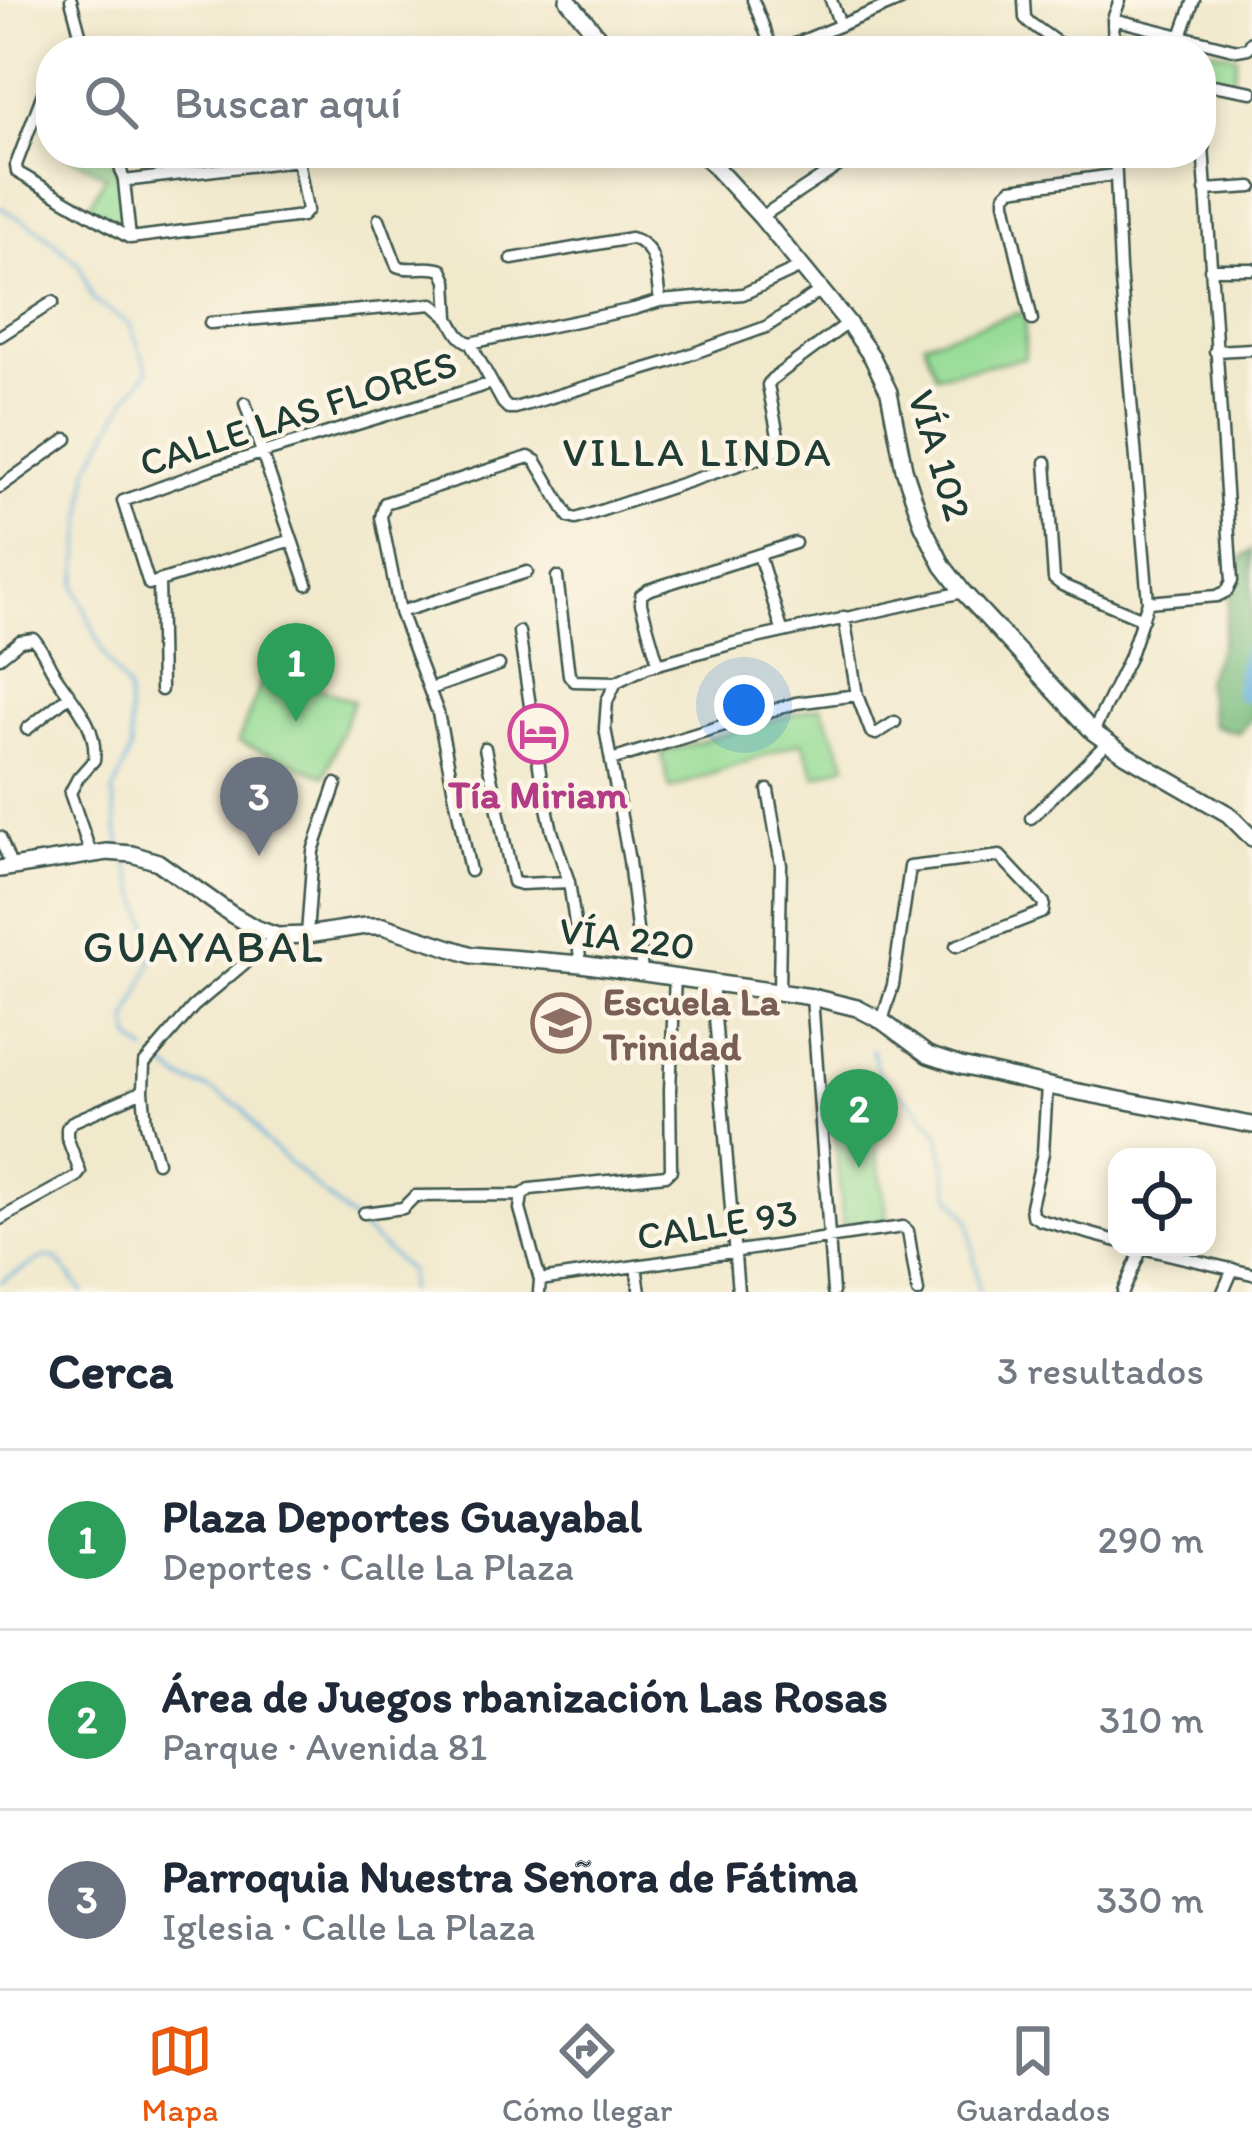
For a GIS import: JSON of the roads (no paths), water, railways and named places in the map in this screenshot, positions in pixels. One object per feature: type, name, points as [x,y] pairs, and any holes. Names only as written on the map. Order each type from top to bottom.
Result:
[{"type":"main road","points":[[568,0],[598,36]]},
{"type":"main road","name":"VÍA 102","points":[[716,168],[872,357],[889,392],[904,469],[922,526],[963,592],[1093,732],[1228,814],[1252,838]]},
{"type":"main road","name":"VÍA 220","points":[[6,867],[99,853],[132,854],[158,862],[231,914],[277,936],[383,926],[472,955],[581,964],[812,998],[856,1008],[928,1055],[961,1066],[1053,1092],[1252,1125]]},
{"type":"street","points":[[70,0],[81,36]]},
{"type":"street","points":[[753,0],[769,36]]},
{"type":"street","points":[[831,0],[840,25]]},
{"type":"street","points":[[813,36],[901,0]]},
{"type":"street","points":[[1024,0],[1025,18],[1048,36]]},
{"type":"street","points":[[1114,36],[1120,0]]},
{"type":"street","points":[[1113,19],[1181,36],[1193,0]]},
{"type":"street","points":[[1216,45],[1237,50],[1250,45]]},
{"type":"street","points":[[1216,86],[1252,92]]},
{"type":"street","points":[[36,112],[16,172],[130,238],[304,215],[301,168]]},
{"type":"street","points":[[120,168],[130,238]]},
{"type":"street","points":[[124,181],[230,168]]},
{"type":"street","points":[[761,218],[836,168]]},
{"type":"street","points":[[1093,732],[1148,602],[1114,168]]},
{"type":"street","points":[[1148,602],[1217,596],[1232,581],[1204,168]]},
{"type":"street","points":[[1032,320],[1005,195],[1011,190],[1114,175]]},
{"type":"street","points":[[1205,190],[1252,187]]},
{"type":"street","points":[[379,220],[397,266],[442,270],[452,326],[470,343],[661,301],[742,294],[801,267]]},
{"type":"street","points":[[512,260],[640,239],[649,247],[661,301]]},
{"type":"street","points":[[1210,269],[1252,269]]},
{"type":"street","points":[[470,343],[503,403],[515,408],[766,327],[820,291]]},
{"type":"street","points":[[0,336],[53,302]]},
{"type":"street","points":[[210,323],[433,304],[449,317]]},
{"type":"street","points":[[470,871],[438,713],[400,612],[381,517],[385,503],[529,458],[536,461],[569,517],[576,519],[771,454],[779,441],[768,385],[848,323]]},
{"type":"street","points":[[1215,351],[1252,349]]},
{"type":"street","name":"CALLE LAS FLORES","points":[[159,581],[149,584],[122,501],[492,383]]},
{"type":"street","points":[[245,403],[307,584]]},
{"type":"street","points":[[0,487],[67,439]]},
{"type":"street","points":[[1046,462],[1054,579],[1143,619]]},
{"type":"street","points":[[161,690],[159,581],[292,540]]},
{"type":"street","points":[[658,663],[641,595],[795,543]]},
{"type":"street","points":[[759,555],[782,630]]},
{"type":"street","points":[[400,612],[527,572]]},
{"type":"street","points":[[557,578],[569,675],[574,681],[616,682],[658,663],[782,630],[963,592]]},
{"type":"street","points":[[844,616],[857,695],[873,734],[895,722]]},
{"type":"street","points":[[519,632],[544,796],[569,882],[581,964]]},
{"type":"street","points":[[0,657],[20,641],[34,639],[84,715],[95,745],[94,760],[70,794],[85,836],[99,853]]},
{"type":"street","points":[[430,689],[499,665]]},
{"type":"street","points":[[616,682],[604,714],[642,972]]},
{"type":"street","points":[[27,729],[70,695]]},
{"type":"street","points":[[611,760],[796,703],[857,695]]},
{"type":"street","points":[[1030,818],[1107,743]]},
{"type":"street","points":[[485,748],[513,882],[569,882]]},
{"type":"street","points":[[307,935],[313,851],[336,784]]},
{"type":"street","points":[[768,790],[781,865],[779,992]]},
{"type":"street","points":[[0,837],[6,867]]},
{"type":"street","points":[[882,1021],[893,985],[910,867],[1000,856],[1044,903],[1043,912],[956,946]]},
{"type":"street","points":[[157,1162],[146,1124],[144,1064],[193,1007],[277,936]]},
{"type":"street","points":[[364,1213],[403,1208],[415,1196],[526,1192],[666,1174],[671,1170],[675,977]]},
{"type":"street","points":[[712,981],[738,1292]]},
{"type":"street","points":[[812,998],[833,1292]]},
{"type":"street","points":[[0,1219],[80,1172],[68,1137],[72,1122],[143,1091]]},
{"type":"street","points":[[1053,1092],[1032,1215],[1108,1239]]},
{"type":"street","points":[[1046,1122],[1053,1092]]},
{"type":"street","points":[[526,1192],[520,1209],[540,1286]]},
{"type":"street","name":"CALLE 93","points":[[540,1286],[636,1266],[903,1227],[908,1231],[918,1292]]},
{"type":"street","points":[[1123,1292],[1137,1256]]},
{"type":"street","points":[[1175,1256],[1252,1274]]},
{"type":"street","points":[[636,1266],[640,1292]]},
{"type":"street","points":[[1223,1292],[1233,1269]]},
{"type":"waterway","points":[[0,207],[40,230],[79,264],[93,300],[130,324],[148,371],[126,400],[89,468],[76,588],[105,656],[128,691],[131,749],[113,793],[122,847]]},
{"type":"waterway","points":[[1252,649],[1243,692],[1252,692]]},
{"type":"waterway","points":[[127,862],[148,924],[152,962],[128,1020],[132,1040],[147,1052]]},
{"type":"waterway","points":[[872,1049],[878,1073],[939,1134],[951,1196],[969,1219],[979,1292]]},
{"type":"waterway","points":[[155,1058],[181,1079],[243,1108],[263,1139],[409,1271],[408,1292]]},
{"type":"waterway","points":[[0,1282],[45,1257],[57,1259],[83,1292]]},
{"type":"place","name":"Plaza Deportes Guayabal","points":[[296,722]]},
{"type":"place","name":"Tía Miriam","points":[[538,734]]},
{"type":"place","name":"Parroquia Nuestra Señora de Fátima","points":[[259,856]]},
{"type":"place","name":"Escuela La Trinidad","points":[[561,1023]]},
{"type":"place","name":"Área de Juegos rbanización Las Rosas","points":[[859,1168]]},
{"type":"district","name":"VILLA LINDA","points":[[698,451]]},
{"type":"district","name":"GUAYABAL","points":[[204,946]]}]
